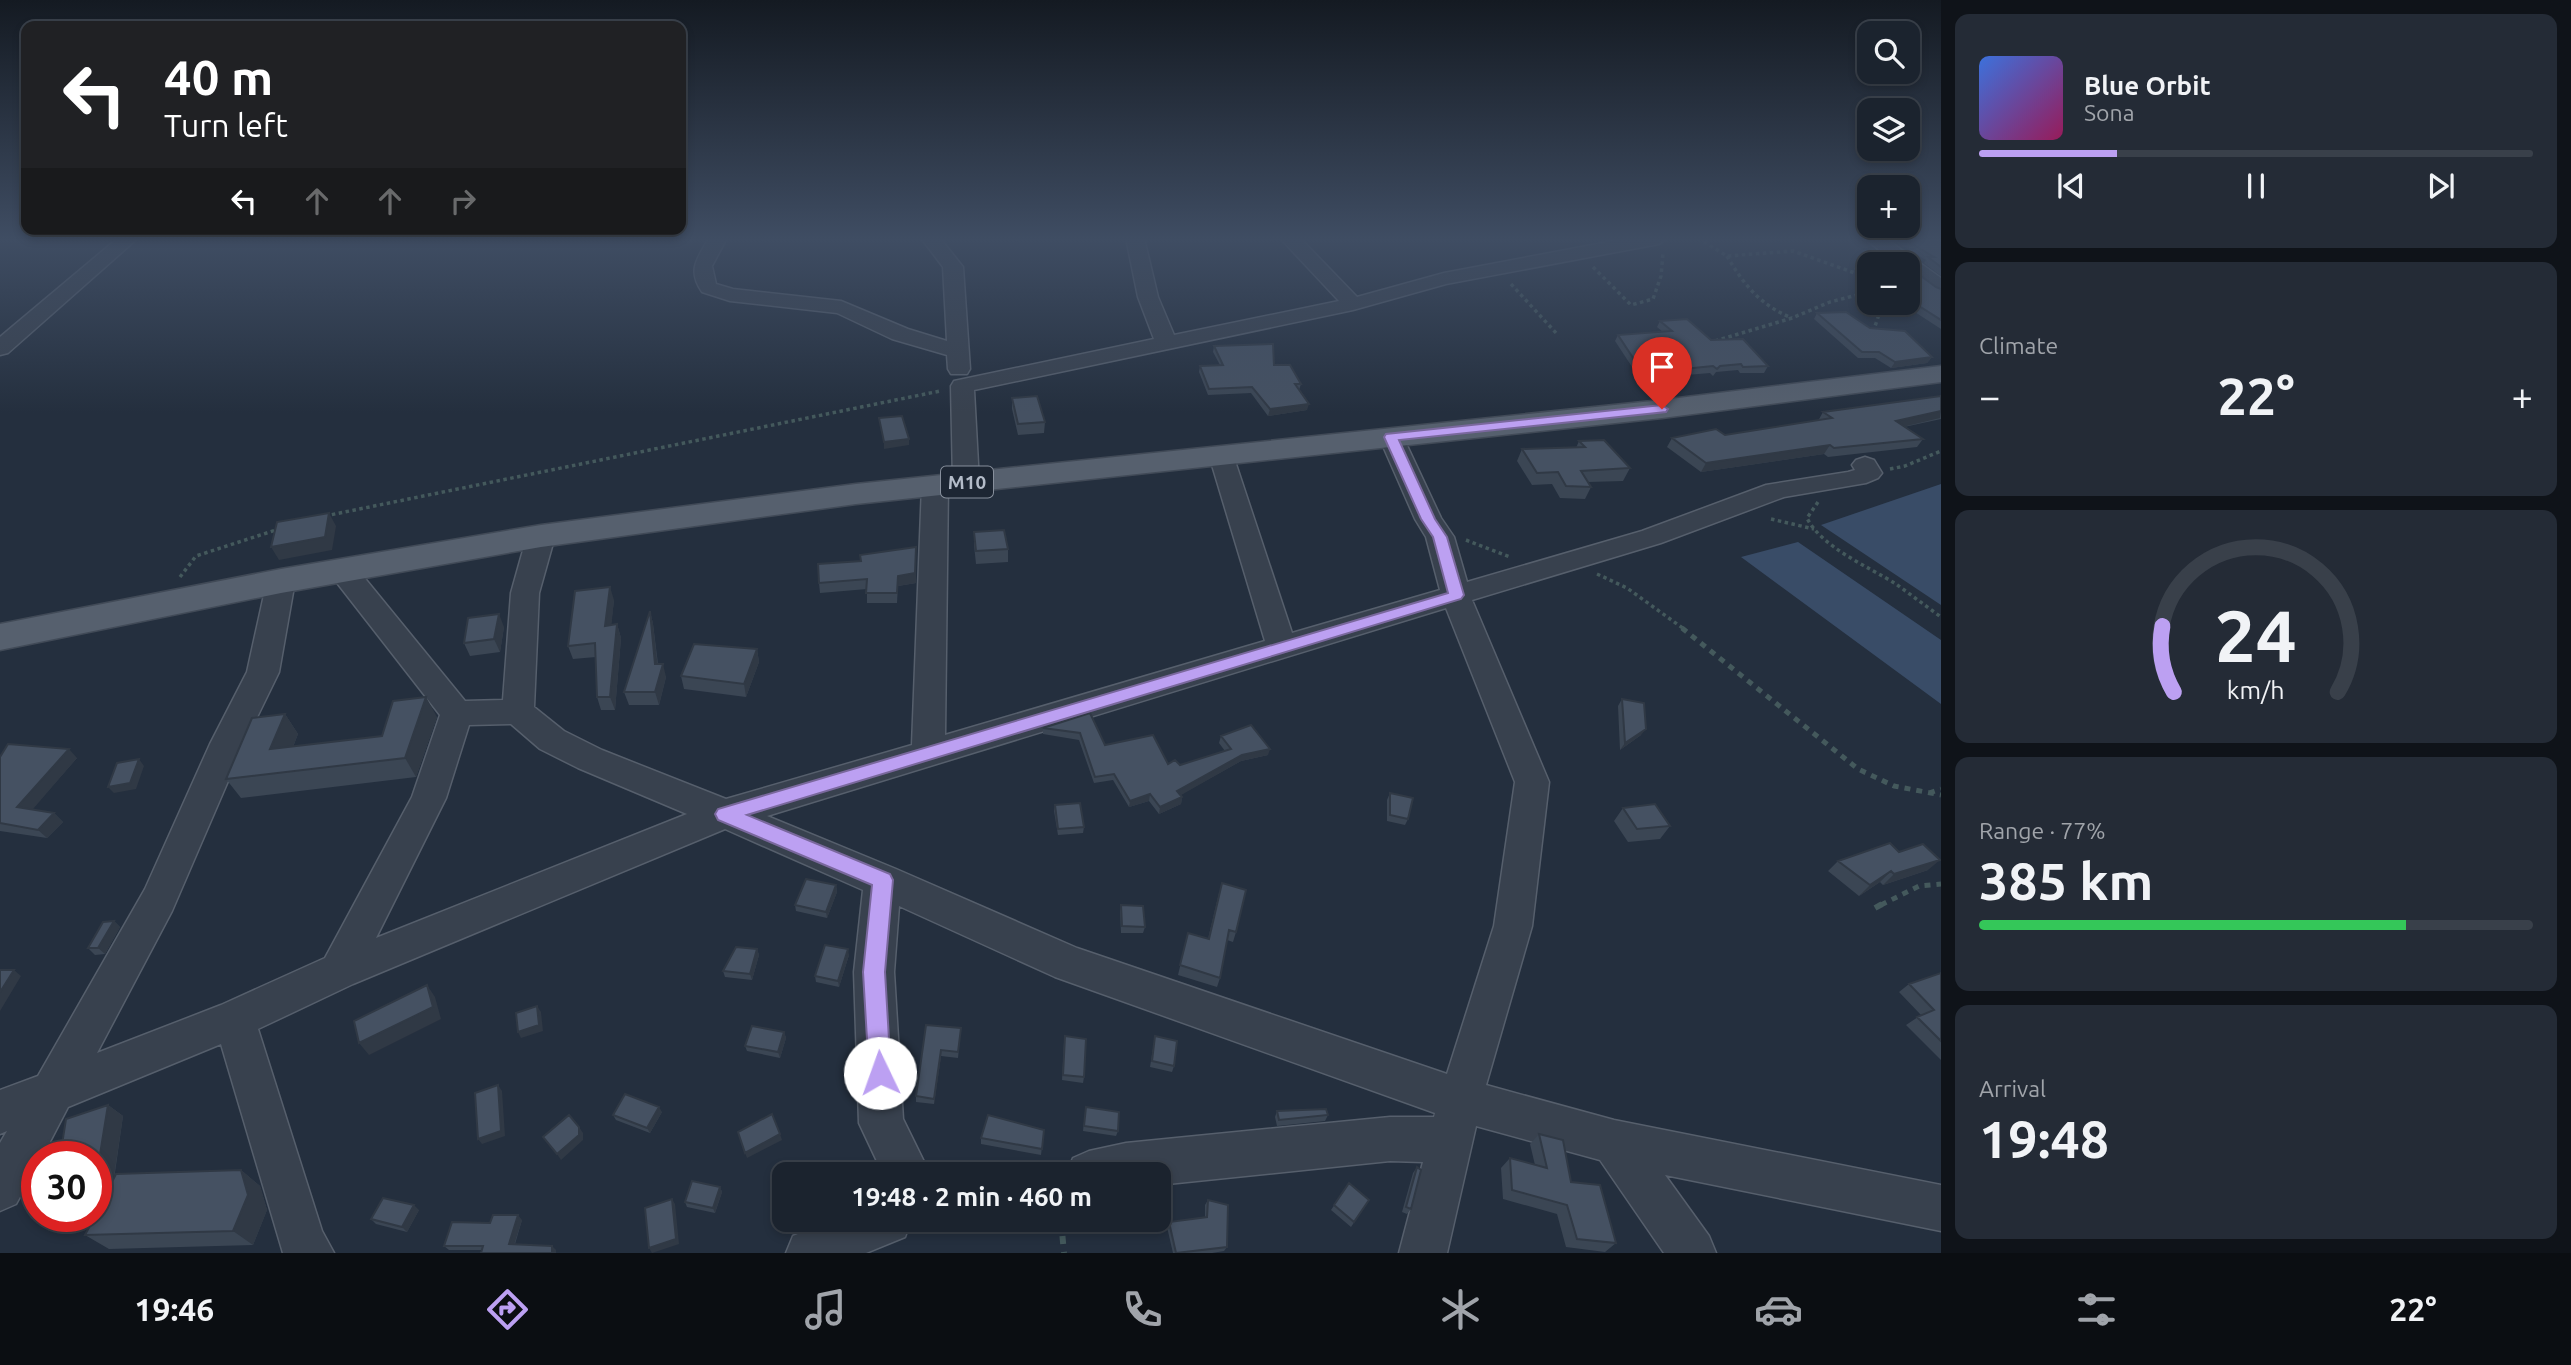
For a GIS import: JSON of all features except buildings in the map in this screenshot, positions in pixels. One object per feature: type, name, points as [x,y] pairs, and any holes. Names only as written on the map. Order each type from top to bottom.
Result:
[{"type":"main road","name":"M10","points":[[0,637],[281,581],[541,536],[950,484],[1662,409],[1941,374]]},
{"type":"street","points":[[0,348],[60,296]]},
{"type":"street","points":[[744,296],[841,307],[900,334],[956,351]]},
{"type":"street","points":[[928,752],[950,484],[962,386],[956,351],[957,296]]},
{"type":"street","points":[[1148,296],[1166,341]]},
{"type":"street","points":[[1346,296],[1353,304]]},
{"type":"street","points":[[962,386],[1380,296]]},
{"type":"street","points":[[1391,437],[1428,519],[1440,537],[1456,595],[1532,782],[1513,926],[1455,1120],[1423,1253]]},
{"type":"street","points":[[1220,455],[1282,648]]},
{"type":"street","points":[[0,1112],[234,1019],[339,971],[725,814],[1456,595],[1553,569],[1719,514],[1777,490],[1832,485],[1867,469]]},
{"type":"street","points":[[518,712],[525,593],[541,536]]},
{"type":"street","points":[[344,572],[457,713]]},
{"type":"street","points":[[0,1188],[159,899],[227,744],[263,672],[281,581]]},
{"type":"street","points":[[457,713],[518,712],[552,740],[590,759],[883,880],[1069,964],[1455,1120],[1615,1142],[1941,1208]]},
{"type":"street","points":[[339,971],[429,798],[457,713]]},
{"type":"street","points":[[883,880],[874,972],[881,1123],[901,1162]]},
{"type":"street","points":[[234,1019],[303,1245],[310,1253]]},
{"type":"street","points":[[1165,1162],[1390,1139],[1455,1120]]},
{"type":"street","points":[[1615,1142],[1692,1253]]},
{"type":"street","points":[[810,1253],[860,1232]]},
{"type":"path","points":[[1522,296],[1558,334]]},
{"type":"path","points":[[1622,296],[1631,305],[1654,296]]},
{"type":"path","points":[[1755,296],[1767,309],[1792,318]]},
{"type":"path","points":[[1715,341],[1852,296]]},
{"type":"path","points":[[1872,333],[1879,315]]},
{"type":"path","points":[[317,518],[409,497],[962,386]]},
{"type":"path","points":[[1867,469],[1905,466],[1941,451]]},
{"type":"path","points":[[1832,485],[1807,518],[1815,530],[1849,557],[1895,584],[1941,617]]},
{"type":"path","points":[[1771,519],[1815,530]]},
{"type":"path","points":[[157,606],[196,556],[280,529]]},
{"type":"path","points":[[1440,537],[1475,541],[1524,563],[1553,569],[1582,570],[1611,578],[1629,588],[1793,716],[1848,765],[1889,786],[1941,795]]},
{"type":"path","points":[[1925,794],[1941,789]]},
{"type":"path","points":[[1875,908],[1919,886],[1941,884]]},
{"type":"path","points":[[1062,1232],[1064,1253]]},
{"type":"water","points":[[1941,484],[1941,605],[1821,525]]},
{"type":"water","points":[[1798,542],[1941,640],[1941,704],[1741,557]]},
{"type":"route","points":[[880,1073],[874,972],[883,880],[725,814],[1456,595],[1440,537],[1428,519],[1391,437],[1662,409]]}]
